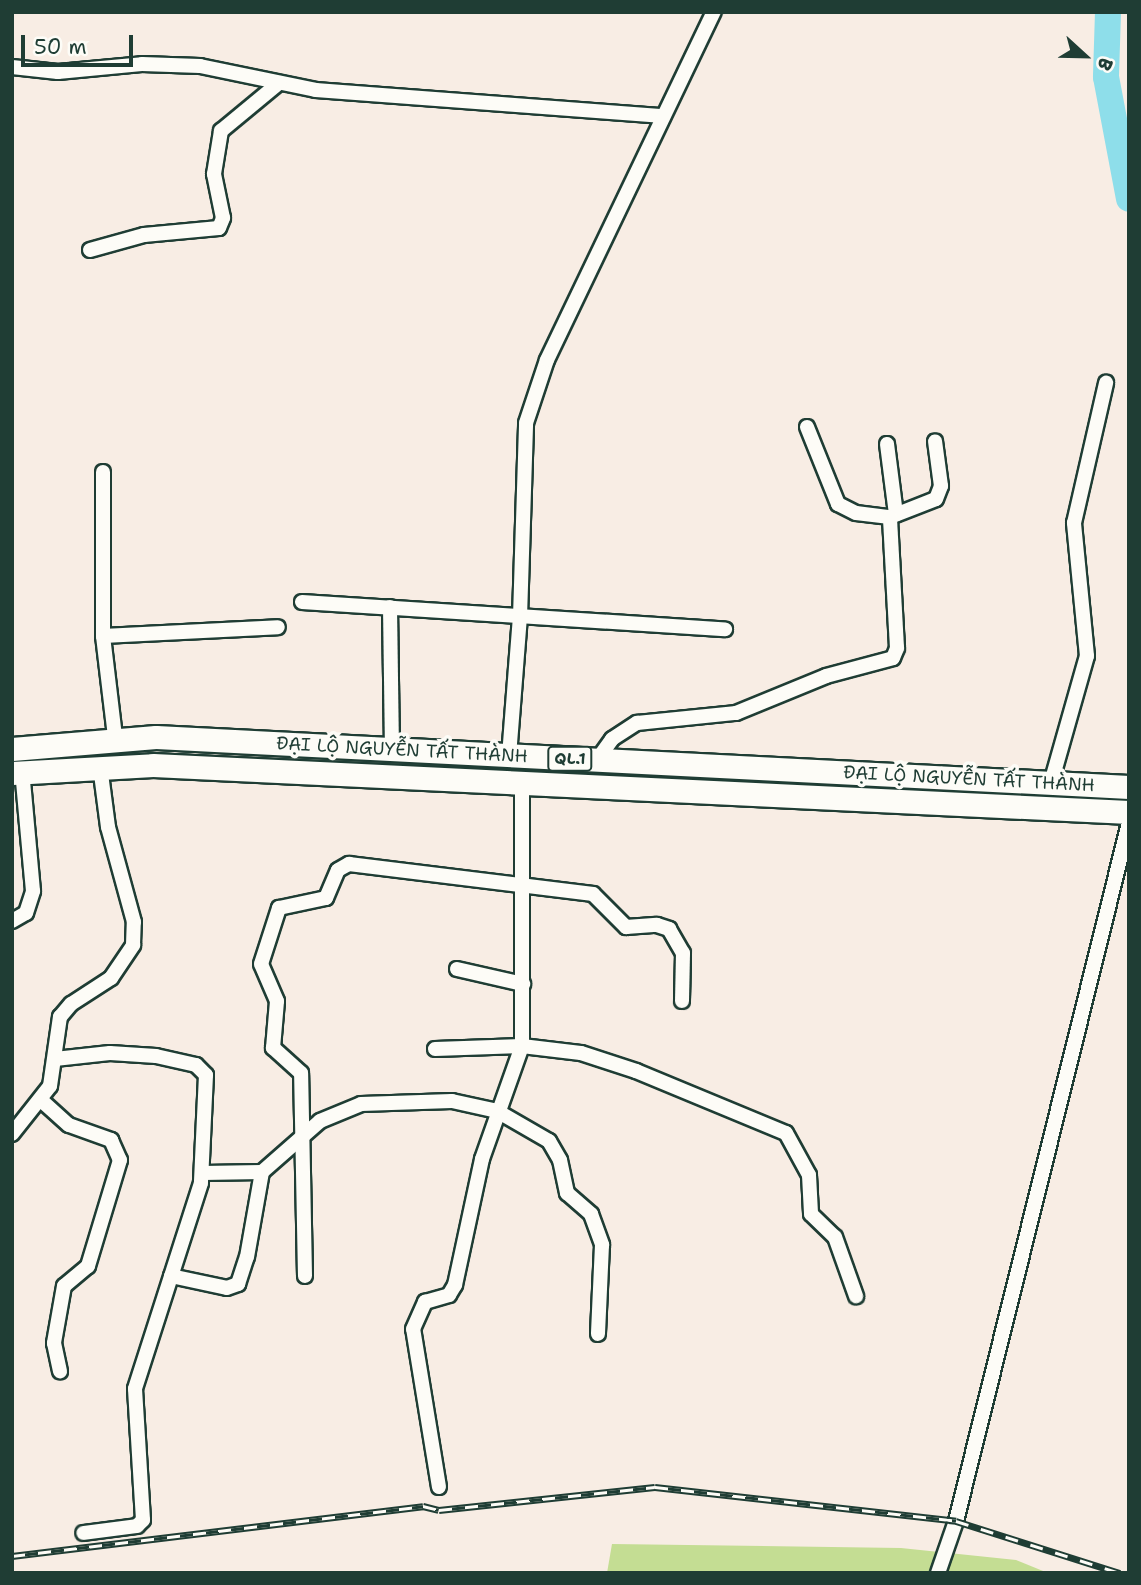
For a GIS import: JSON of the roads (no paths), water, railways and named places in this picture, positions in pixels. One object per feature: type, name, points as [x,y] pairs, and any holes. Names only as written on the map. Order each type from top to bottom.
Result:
[{"type":"main road","name":"ĐẠI LỘ NGUYỄN TẤT THÀNH","points":[[12,749],[115,737],[1129,787]]},
{"type":"main road","points":[[108,765],[115,737]]},
{"type":"main road","points":[[509,756],[514,781]]},
{"type":"main road","name":"ĐẠI LỘ NGUYỄN TẤT THÀNH","points":[[17,772],[108,765],[514,781],[1129,812]]},
{"type":"street","points":[[509,756],[520,617],[526,423],[547,360],[714,12]]},
{"type":"street","points":[[12,67],[58,72],[175,64],[279,83],[449,102],[663,116]]},
{"type":"street","points":[[90,250],[144,235],[219,228],[223,218],[214,174],[221,131],[279,83]]},
{"type":"street","points":[[1051,783],[1087,656],[1074,523],[1106,383]]},
{"type":"street","points":[[807,427],[838,504],[856,513],[893,515],[939,496],[935,441]]},
{"type":"street","points":[[597,760],[612,739],[637,723],[736,712],[817,679],[893,658],[897,649],[893,515],[887,444]]},
{"type":"street","points":[[103,472],[103,636],[115,737]]},
{"type":"street","points":[[302,602],[725,629]]},
{"type":"street","points":[[390,607],[393,750]]},
{"type":"street","points":[[103,636],[278,627]]},
{"type":"street","points":[[12,1134],[42,1101],[55,1059],[60,1017],[71,1004],[121,968],[135,933],[108,827],[108,765]]},
{"type":"street","points":[[12,921],[26,913],[33,891],[17,772]]},
{"type":"street","points":[[439,1487],[413,1329],[425,1302],[449,1295],[455,1285],[496,1111],[522,1046],[523,884],[514,781]]},
{"type":"street","points":[[939,1573],[956,1521],[1129,824]]},
{"type":"street","points":[[305,1276],[301,1073],[273,1048],[277,1001],[261,964],[278,908],[326,898],[343,865],[593,894],[626,927],[657,925],[668,929],[683,953],[682,1001]]},
{"type":"street","points":[[457,969],[523,984]]},
{"type":"street","points":[[435,1049],[522,1046],[607,1061],[786,1133],[809,1175],[811,1214],[835,1237],[856,1296]]},
{"type":"street","points":[[55,1059],[131,1053],[201,1068],[206,1075],[203,1173],[135,1389],[144,1520],[137,1526],[83,1533]]},
{"type":"street","points":[[42,1101],[69,1125],[111,1140],[120,1160],[89,1266],[64,1286],[53,1353],[60,1371]]},
{"type":"street","points":[[171,1276],[227,1288],[238,1284],[247,1257],[262,1172],[331,1113],[361,1104],[452,1101],[496,1111],[550,1141],[560,1160],[568,1193],[591,1214],[603,1245],[598,1334]]},
{"type":"street","points":[[203,1173],[262,1172]]},
{"type":"waterway","points":[[1108,12],[1106,77],[1129,199]]},
{"type":"railway","points":[[12,1556],[423,1506],[439,1510],[655,1487],[956,1521],[1120,1573]]}]
